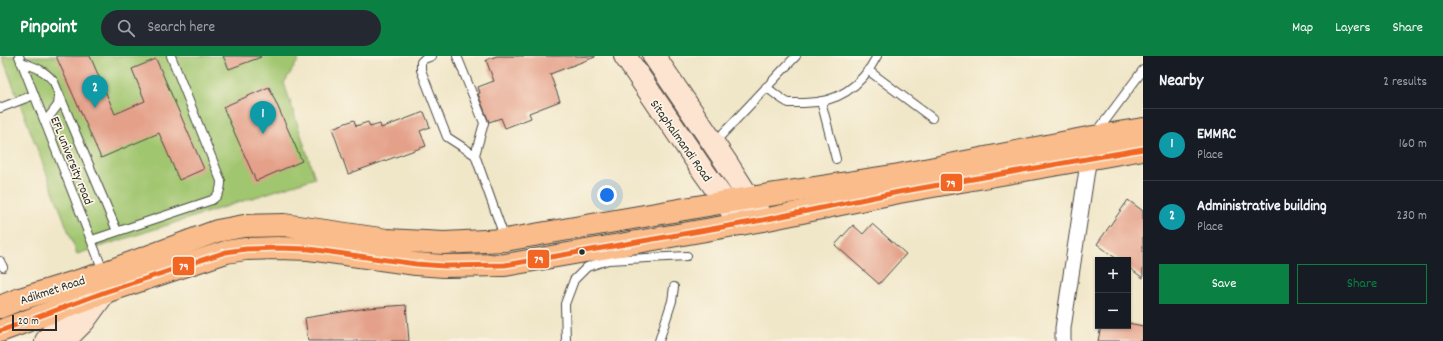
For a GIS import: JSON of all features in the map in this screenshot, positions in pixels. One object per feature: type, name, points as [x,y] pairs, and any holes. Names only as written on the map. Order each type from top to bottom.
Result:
[{"type":"main road","name":"Sitaphalmandi Road","points":[[625,56],[741,224]]},
{"type":"main road","name":"Sitaphalmandi Road","points":[[654,56],[750,198],[763,220]]},
{"type":"main road","points":[[46,341],[57,326],[105,282],[217,231],[244,226],[284,225],[387,240],[444,243],[506,240],[750,198],[899,175],[1093,137],[1143,129]]},
{"type":"main road","points":[[64,341],[84,321],[105,282],[226,252],[246,249],[309,249],[416,264],[444,266],[505,265],[763,220],[899,192],[1143,149]]},
{"type":"main road","name":"Adikmet Road","points":[[0,307],[17,300],[105,282]]},
{"type":"main road","name":"Adikmet Road","points":[[0,331],[105,282]]},
{"type":"street","points":[[1060,339],[1088,158],[1093,137]]},
{"type":"lane","points":[[92,240],[212,200],[220,192],[221,181],[171,56]]},
{"type":"lane","points":[[432,56],[424,59],[420,66],[447,137],[474,155],[506,240]]},
{"type":"lane","points":[[457,56],[484,123],[474,155]]},
{"type":"lane","points":[[713,143],[796,56]]},
{"type":"lane","points":[[766,87],[788,102],[813,103],[836,97],[852,88],[869,70],[877,56]]},
{"type":"lane","points":[[20,59],[48,74],[54,82],[117,231]]},
{"type":"lane","name":"EFL university road","points":[[20,59],[92,240],[105,282]]},
{"type":"lane","points":[[869,70],[932,118]]},
{"type":"lane","points":[[1093,137],[1143,70]]},
{"type":"lane","points":[[45,122],[58,105],[59,94]]},
{"type":"lane","points":[[0,108],[34,95]]},
{"type":"lane","points":[[821,101],[836,160]]},
{"type":"lane","points":[[566,341],[565,304],[574,280],[586,267],[608,260],[686,256]]},
{"type":"lane","points":[[659,341],[672,301],[674,287]]},
{"type":"green space","points":[[2,56],[301,56],[284,83],[315,178],[77,254]]},
{"type":"building","points":[[56,56],[90,56],[115,114],[145,101],[132,69],[156,59],[204,169],[179,180],[159,133],[101,158]]},
{"type":"building","points":[[223,56],[260,56],[261,57],[229,69]]},
{"type":"building","points":[[497,56],[595,57],[550,74],[560,101],[529,113],[531,118],[505,128],[501,118],[489,122],[478,94],[480,93],[478,87],[494,81],[486,60]]},
{"type":"building","points":[[269,87],[302,161],[256,181],[223,107]]},
{"type":"building","points":[[424,112],[430,127],[420,131],[426,146],[348,174],[332,128],[354,120],[356,126],[368,122],[370,127],[380,124],[381,128]]},
{"type":"building","points":[[1128,200],[1143,211],[1143,278],[1131,269],[1131,257],[1114,257],[1097,244]]},
{"type":"building","points":[[872,224],[906,254],[879,284],[835,245],[853,225],[863,234]]},
{"type":"building","points":[[406,305],[409,341],[308,341],[305,318],[367,308]]},
{"type":"building","points":[[1131,324],[1143,326],[1143,341],[1098,341],[1100,329],[1131,329]]},
{"type":"transit line","name":"79","points":[[0,331],[105,292],[226,252],[246,249],[309,249],[416,264],[444,266],[505,265],[763,220],[899,192],[1143,149]]},
{"type":"place","name":"Administrative building","points":[[95,108]]},
{"type":"place","name":"EMMRC","points":[[263,134]]}]
